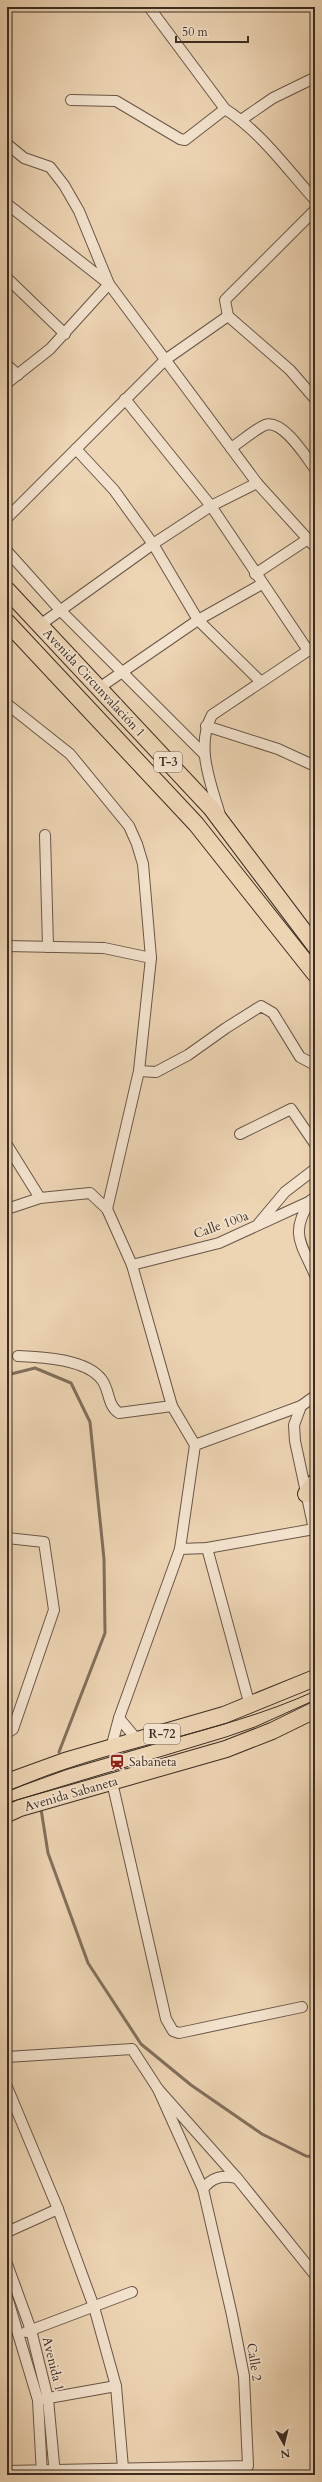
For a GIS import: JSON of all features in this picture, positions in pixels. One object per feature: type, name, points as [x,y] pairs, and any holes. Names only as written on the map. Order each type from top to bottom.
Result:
[{"type":"main road","name":"Avenida Circunvalación 1","points":[[7,590],[211,808],[315,946]]},
{"type":"main road","name":"Avenida Circunvalación 1","points":[[7,622],[196,824],[315,974]]},
{"type":"main road","name":"R-72","points":[[7,1782],[65,1761],[138,1741],[250,1706],[315,1678]]},
{"type":"main road","name":"Avenida Sabaneta","points":[[7,1814],[112,1782],[226,1750],[272,1731],[315,1710]]},
{"type":"street","points":[[149,7],[225,109],[241,120],[315,200]]},
{"type":"street","points":[[241,120],[273,98],[312,79]]},
{"type":"street","points":[[70,100],[116,101],[180,139],[185,140],[225,109]]},
{"type":"street","points":[[7,144],[24,158],[50,167],[64,185],[79,211],[109,284],[257,483],[312,543],[255,574]]},
{"type":"street","points":[[7,204],[109,284]]},
{"type":"street","points":[[315,210],[225,300],[228,316],[290,370],[315,399]]},
{"type":"street","points":[[7,278],[65,334]]},
{"type":"street","points":[[7,383],[50,350],[109,284]]},
{"type":"street","points":[[7,518],[165,360],[228,316]]},
{"type":"street","points":[[7,365],[18,375]]},
{"type":"street","points":[[125,399],[210,506],[262,584],[311,648],[260,681],[212,715],[206,726],[204,754],[222,823]]},
{"type":"street","points":[[231,448],[265,426],[275,425],[291,437],[315,469]]},
{"type":"street","points":[[76,449],[114,490],[153,544],[198,620],[260,681]]},
{"type":"street","points":[[40,625],[153,544],[210,506],[257,483]]},
{"type":"street","points":[[7,551],[60,610],[121,673],[204,754]]},
{"type":"street","points":[[99,688],[198,620],[262,584]]},
{"type":"street","points":[[7,704],[70,754],[129,826],[137,844],[143,864],[151,958],[139,1071],[107,1209]]},
{"type":"street","points":[[206,726],[278,749],[315,766]]},
{"type":"street","points":[[45,835],[48,947]]},
{"type":"street","points":[[7,946],[104,948],[151,958]]},
{"type":"street","points":[[139,1071],[156,1072],[188,1055],[226,1028],[261,1006],[273,1013],[300,1056],[315,1065]]},
{"type":"street","points":[[240,1134],[291,1109],[315,1144]]},
{"type":"street","points":[[7,1145],[40,1198]]},
{"type":"street","points":[[257,1226],[286,1192],[315,1169]]},
{"type":"street","points":[[7,1209],[40,1198],[90,1193],[107,1209],[132,1265],[172,1406],[195,1445],[180,1549],[119,1718],[111,1748]]},
{"type":"street","points":[[313,1199],[301,1215],[298,1228],[300,1242],[315,1275]]},
{"type":"street","name":"Calle 100a","points":[[132,1265],[219,1243],[313,1199]]},
{"type":"street","points":[[18,1356],[46,1357],[82,1365],[102,1380],[112,1408],[119,1413],[172,1406]]},
{"type":"street","points":[[195,1445],[301,1406],[315,1396]]},
{"type":"street","points":[[180,1549],[207,1548],[314,1532],[310,1488],[295,1441],[294,1425],[301,1406]]},
{"type":"street","points":[[7,1538],[44,1542],[54,1610],[13,1729],[7,1733]]},
{"type":"street","points":[[207,1548],[250,1706]]},
{"type":"street","points":[[119,1718],[138,1741]]},
{"type":"street","points":[[112,1782],[166,2019],[173,2031],[179,2033],[302,2006]]},
{"type":"street","points":[[7,2057],[132,2049],[158,2089],[236,2178],[315,2275]]},
{"type":"street","points":[[7,2087],[58,2209],[94,2307],[116,2386],[123,2468]]},
{"type":"street","name":"Calle 2","points":[[7,2471],[56,2472],[123,2468],[248,2470],[244,2376],[232,2315],[203,2190],[158,2089]]},
{"type":"street","points":[[203,2190],[208,2182],[217,2177],[226,2176],[236,2178]]},
{"type":"street","points":[[7,2232],[58,2209]]},
{"type":"street","name":"Avenida 1","points":[[7,2264],[31,2330],[56,2472]]},
{"type":"street","points":[[20,2334],[132,2292]]},
{"type":"street","points":[[7,2297],[11,2321],[20,2334],[43,2399],[42,2472]]},
{"type":"street","points":[[43,2399],[116,2386]]},
{"type":"waterway","points":[[7,12],[12,7]]},
{"type":"waterway","points":[[7,1375],[35,1368],[71,1383],[90,1422],[104,1559],[105,1633],[59,1752]]},
{"type":"waterway","points":[[41,1809],[48,1853],[88,1963],[141,2044],[191,2085],[262,2134],[306,2156],[315,2157]]},
{"type":"tram line","points":[[7,1792],[44,1777],[83,1764],[239,1719],[278,1706],[315,1691]]},
{"type":"tram line","points":[[7,1803],[226,1737],[255,1727],[315,1700]]},
{"type":"place","name":"Sabaneta","points":[[117,1762]]}]
